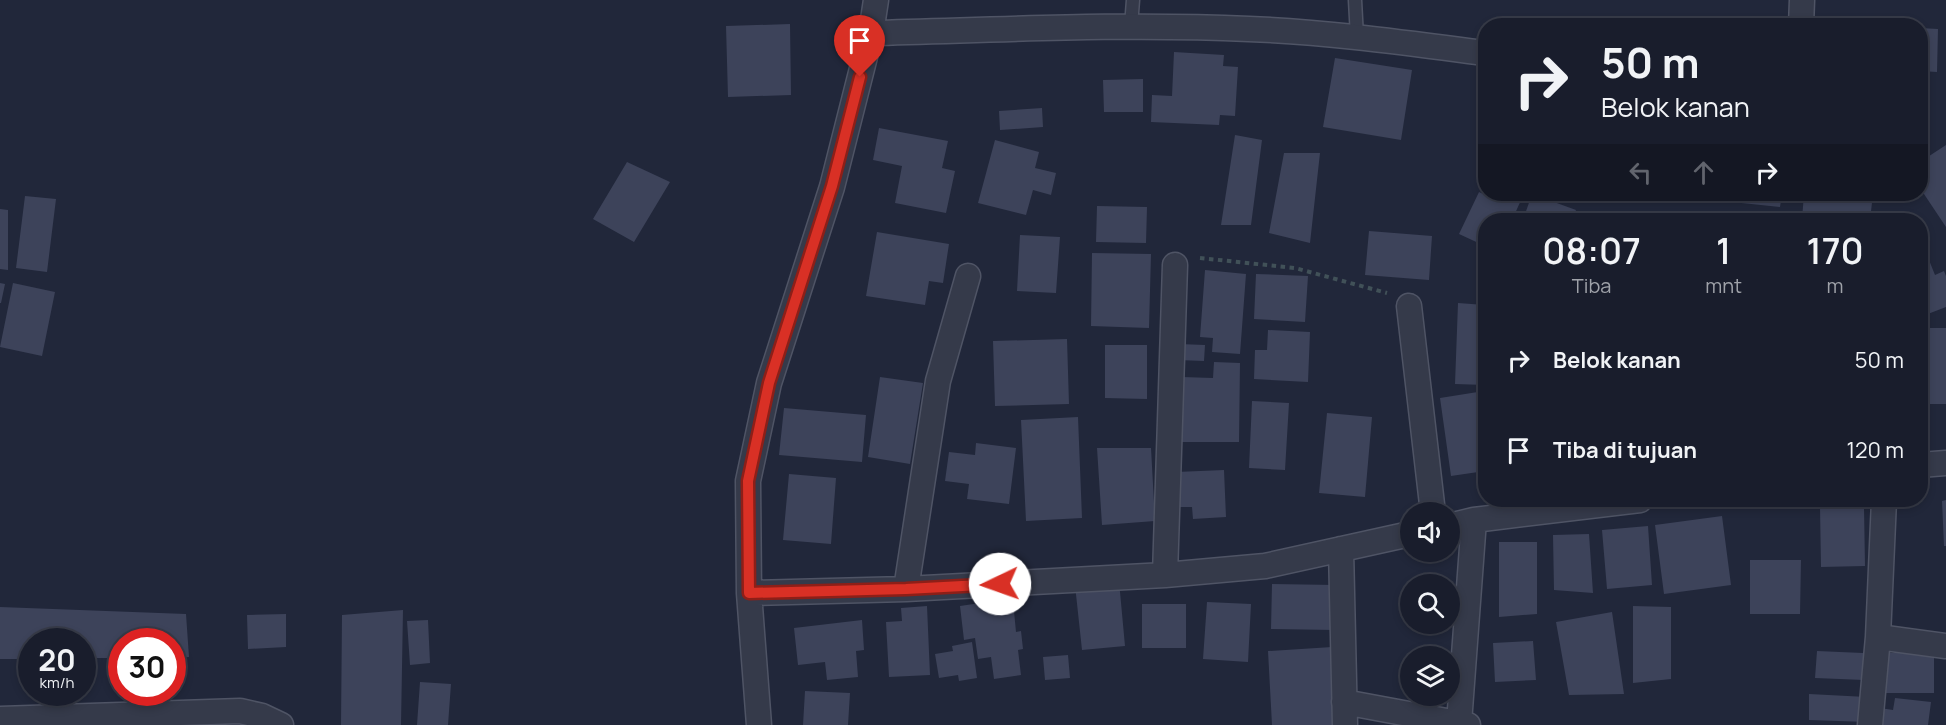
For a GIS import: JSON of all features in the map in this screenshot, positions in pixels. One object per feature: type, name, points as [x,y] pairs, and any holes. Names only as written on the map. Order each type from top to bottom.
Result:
[{"type":"street","points":[[759,725],[749,593],[748,481],[769,383],[832,186],[871,33],[876,0]]},
{"type":"street","points":[[1801,18],[1802,0]]},
{"type":"street","points":[[871,33],[1131,26],[1250,29],[1357,37],[1478,52]]},
{"type":"street","points":[[1165,575],[1175,265]]},
{"type":"street","points":[[906,589],[938,381],[968,276]]},
{"type":"street","points":[[1409,306],[1432,502]]},
{"type":"street","points":[[1928,464],[1946,463]]},
{"type":"street","points":[[1460,523],[1582,507]]},
{"type":"street","points":[[1870,725],[1878,637],[1884,507]]},
{"type":"street","points":[[1341,549],[1345,713],[1463,724],[1474,520]]},
{"type":"street","points":[[749,593],[906,589],[1165,575],[1265,566],[1400,536]]},
{"type":"street","points":[[1878,637],[1946,646]]},
{"type":"street","points":[[0,719],[240,711],[262,716],[281,725]]},
{"type":"lane","points":[[1131,26],[1133,0]]},
{"type":"lane","points":[[1355,0],[1357,37]]},
{"type":"path","points":[[1175,265],[1185,256],[1295,268],[1401,297],[1407,301],[1409,306]]},
{"type":"building","points":[[790,24],[791,95],[728,97],[726,26]]},
{"type":"building","points":[[1928,28],[1938,29],[1937,72],[1928,71]]},
{"type":"building","points":[[1174,52],[1224,55],[1223,66],[1238,67],[1235,116],[1220,115],[1219,125],[1151,122],[1152,95],[1172,96]]},
{"type":"building","points":[[1335,58],[1412,70],[1401,140],[1323,127]]},
{"type":"building","points":[[1143,79],[1143,112],[1104,112],[1103,80]]},
{"type":"building","points":[[1042,108],[1043,127],[1000,130],[999,111]]},
{"type":"building","points":[[879,128],[948,141],[942,168],[955,171],[946,213],[895,203],[902,166],[873,160]]},
{"type":"building","points":[[1235,135],[1262,140],[1251,225],[1221,225]]},
{"type":"building","points":[[995,140],[1039,152],[1035,168],[1056,173],[1051,195],[1033,190],[1026,215],[978,203]]},
{"type":"building","points":[[1946,145],[1946,227],[1928,200],[1928,157]]},
{"type":"building","points":[[1284,153],[1320,153],[1310,243],[1269,233]]},
{"type":"building","points":[[627,162],[670,182],[634,242],[593,219]]},
{"type":"building","points":[[1478,194],[1478,201],[1521,201],[1515,213],[1478,213],[1478,243],[1459,234]]},
{"type":"building","points":[[25,196],[56,199],[47,272],[16,268]]},
{"type":"building","points":[[1530,201],[1551,201],[1576,210],[1575,213],[1525,213]]},
{"type":"building","points":[[1722,201],[1781,201],[1780,207]]},
{"type":"building","points":[[1803,201],[1872,201],[1871,213],[1802,213]]},
{"type":"building","points":[[1097,206],[1147,207],[1146,243],[1096,242]]},
{"type":"building","points":[[0,209],[8,210],[8,270],[0,269]]},
{"type":"building","points":[[1369,231],[1432,236],[1429,280],[1365,275]]},
{"type":"building","points":[[877,232],[949,244],[943,283],[929,281],[925,305],[866,296]]},
{"type":"building","points":[[1020,235],[1060,237],[1056,293],[1017,291]]},
{"type":"building","points":[[1092,253],[1151,254],[1149,328],[1091,326]]},
{"type":"building","points":[[1928,260],[1935,275],[1944,271],[1946,276],[1946,307],[1928,314]]},
{"type":"building","points":[[1205,270],[1246,274],[1240,354],[1212,352],[1213,338],[1200,337]]},
{"type":"building","points":[[1256,274],[1308,276],[1305,322],[1254,319]]},
{"type":"building","points":[[0,283],[5,284],[1,303],[0,303]]},
{"type":"building","points":[[13,283],[55,292],[42,356],[0,347]]},
{"type":"building","points":[[1458,303],[1478,304],[1478,385],[1455,384]]},
{"type":"building","points":[[1928,328],[1946,328],[1946,404],[1928,404]]},
{"type":"building","points":[[1268,330],[1310,332],[1308,382],[1254,379],[1255,350],[1267,350]]},
{"type":"building","points":[[1067,339],[1069,404],[995,406],[993,341]]},
{"type":"building","points":[[1179,344],[1205,345],[1204,361],[1178,360]]},
{"type":"building","points":[[1105,345],[1147,345],[1147,399],[1105,398]]},
{"type":"building","points":[[1214,362],[1240,363],[1239,442],[1182,442],[1182,377],[1213,378]]},
{"type":"building","points":[[880,377],[923,383],[910,464],[868,457]]},
{"type":"building","points":[[1478,392],[1478,472],[1451,476],[1440,398]]},
{"type":"building","points":[[1252,401],[1289,403],[1285,470],[1249,468]]},
{"type":"building","points":[[784,408],[866,415],[862,462],[779,455]]},
{"type":"building","points":[[1327,413],[1372,417],[1365,497],[1319,493]]},
{"type":"building","points":[[1078,417],[1082,518],[1026,521],[1021,420]]},
{"type":"building","points":[[976,443],[1016,448],[1009,504],[967,499],[969,484],[945,481],[949,452],[975,455]]},
{"type":"building","points":[[1097,448],[1151,448],[1155,521],[1102,525]]},
{"type":"building","points":[[1224,470],[1226,517],[1193,519],[1192,507],[1177,507],[1176,472]]},
{"type":"building","points":[[789,474],[836,478],[831,544],[783,540]]},
{"type":"building","points":[[1946,500],[1946,546],[1944,546],[1942,501]]},
{"type":"building","points":[[1820,507],[1864,507],[1865,566],[1821,567]]},
{"type":"building","points":[[1722,516],[1731,585],[1664,594],[1655,525]]},
{"type":"building","points":[[1648,526],[1652,585],[1607,589],[1602,530]]},
{"type":"building","points":[[1589,534],[1593,593],[1554,590],[1553,535]]},
{"type":"building","points":[[1499,542],[1537,542],[1537,614],[1499,617]]},
{"type":"building","points":[[1750,560],[1801,560],[1800,614],[1750,614]]},
{"type":"building","points":[[1119,581],[1125,646],[1082,650],[1075,585]]},
{"type":"building","points":[[1272,584],[1336,585],[1335,630],[1271,629]]},
{"type":"building","points":[[987,602],[989,614],[1014,611],[1016,632],[1021,631],[1023,649],[1018,650],[1021,675],[994,679],[991,657],[978,659],[975,638],[964,640],[960,606]]},
{"type":"building","points":[[1207,602],[1251,604],[1248,662],[1203,659]]},
{"type":"building","points":[[1142,604],[1186,604],[1186,648],[1142,648]]},
{"type":"building","points":[[927,606],[930,675],[889,677],[886,622],[902,621],[901,608]]},
{"type":"building","points":[[1633,606],[1671,607],[1671,679],[1633,683]]},
{"type":"building","points":[[0,607],[186,614],[189,657],[186,657],[186,628],[108,628],[108,658],[96,658],[96,628],[18,628],[18,659],[0,659]]},
{"type":"building","points":[[403,610],[401,725],[341,725],[342,615]]},
{"type":"building","points":[[1612,612],[1624,694],[1569,695],[1556,622]]},
{"type":"building","points":[[286,614],[286,647],[248,649],[247,615]]},
{"type":"building","points":[[428,620],[430,663],[410,665],[407,621]]},
{"type":"building","points":[[862,620],[864,650],[856,651],[858,677],[827,680],[825,662],[798,665],[794,628]]},
{"type":"building","points":[[1533,641],[1536,680],[1495,682],[1493,643]]},
{"type":"building","points":[[972,642],[977,678],[959,681],[958,675],[939,678],[935,654],[953,651],[952,646]]},
{"type":"building","points":[[1332,647],[1336,725],[1272,725],[1268,651]]},
{"type":"building","points":[[1817,651],[1863,653],[1864,680],[1815,678]]},
{"type":"building","points":[[1879,653],[1934,653],[1934,693],[1878,693]]},
{"type":"building","points":[[1068,655],[1070,678],[1045,680],[1043,657]]},
{"type":"building","points":[[420,682],[451,684],[448,725],[417,725]]},
{"type":"building","points":[[805,691],[850,693],[848,725],[803,725]]},
{"type":"building","points":[[1809,694],[1867,697],[1867,722],[1809,720]]},
{"type":"building","points":[[1895,698],[1931,702],[1928,725],[1878,725],[1880,708],[1893,710]]},
{"type":"route","points":[[860,77],[832,186],[769,383],[748,481],[749,593],[1000,584]]}]
